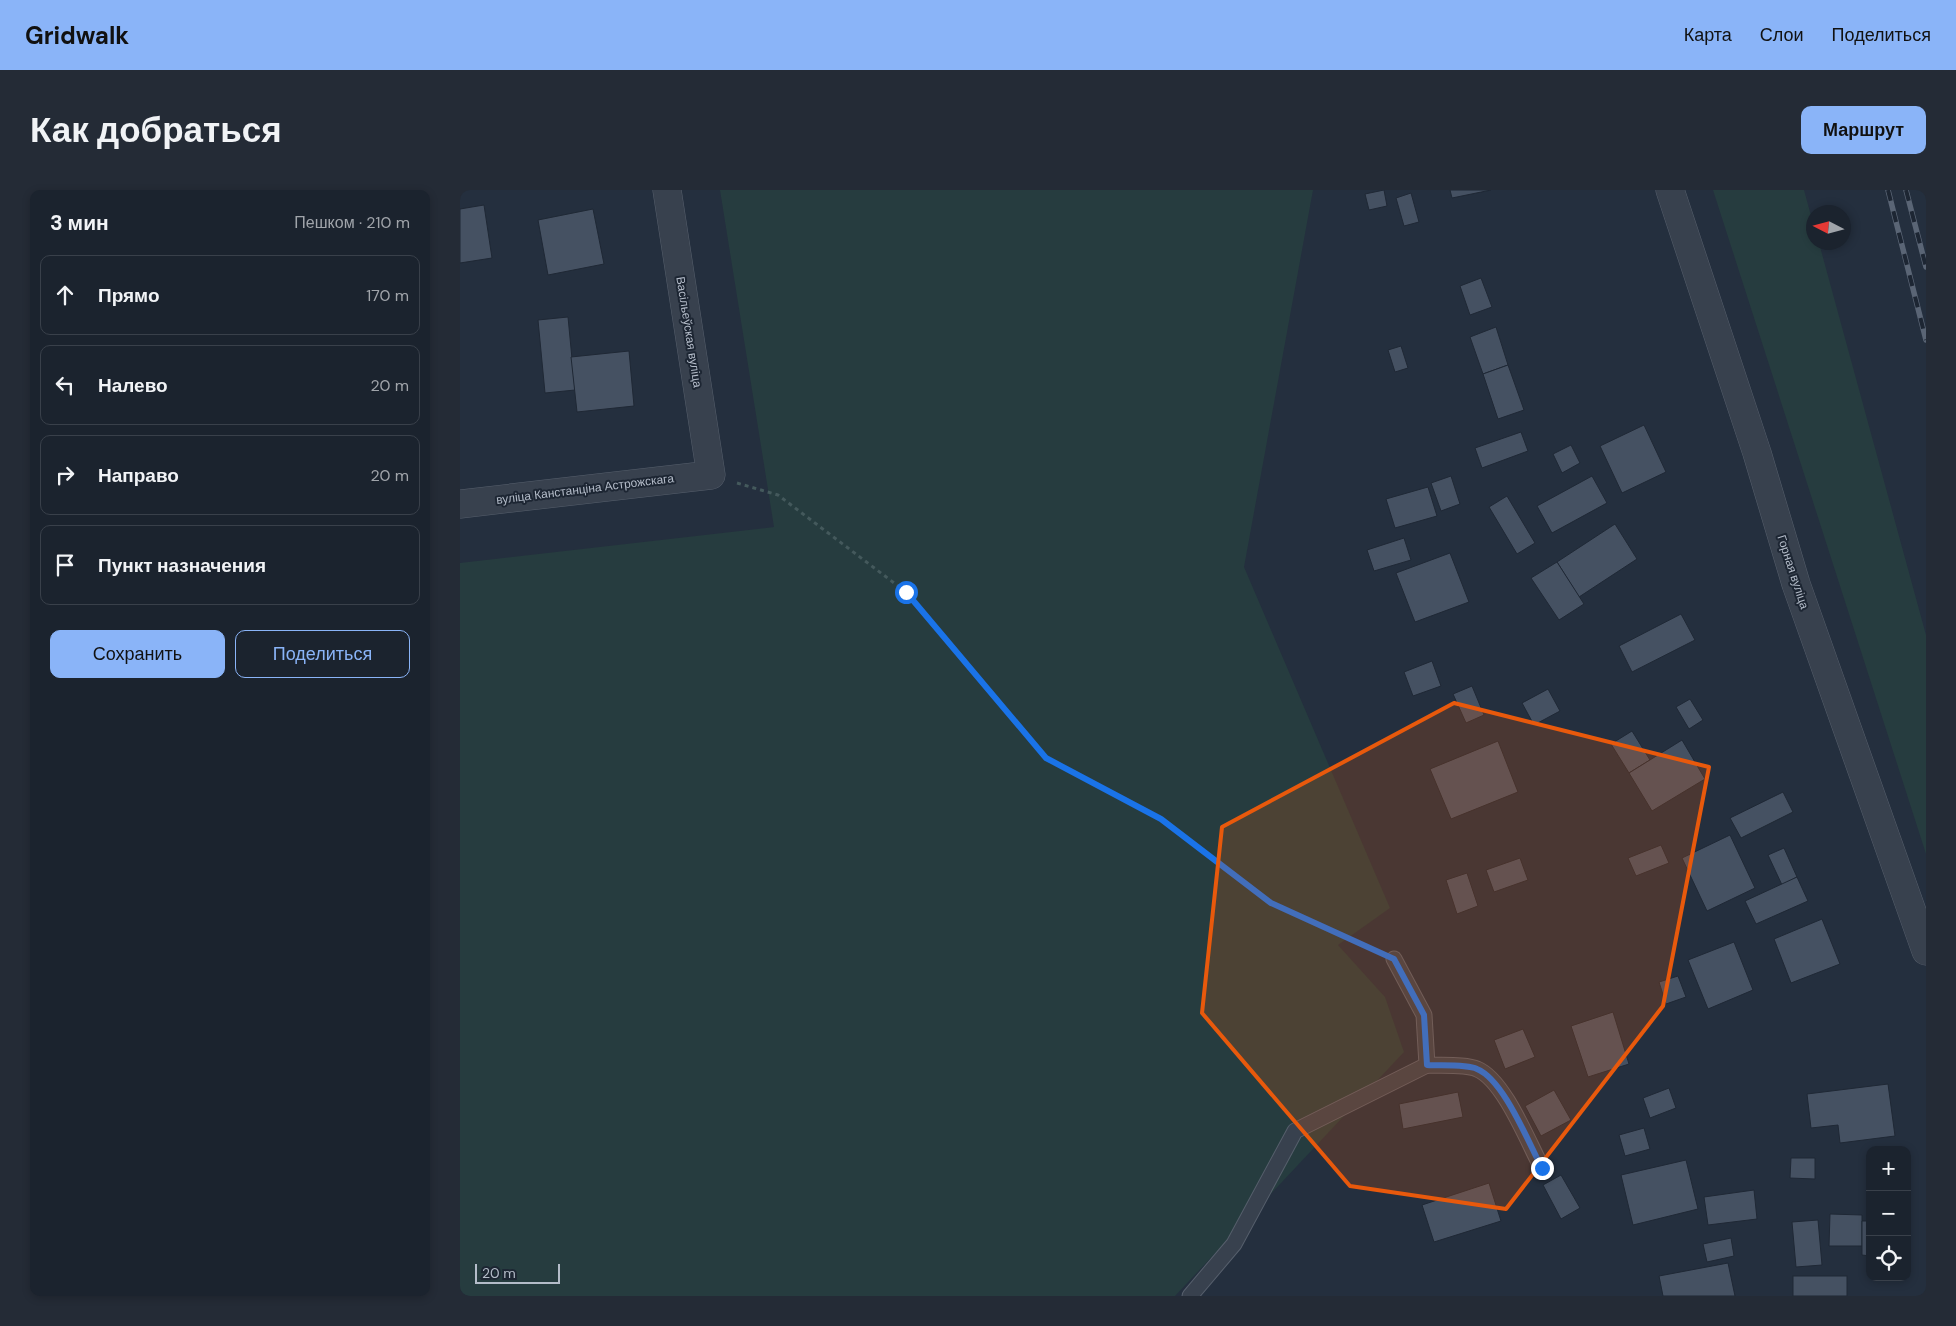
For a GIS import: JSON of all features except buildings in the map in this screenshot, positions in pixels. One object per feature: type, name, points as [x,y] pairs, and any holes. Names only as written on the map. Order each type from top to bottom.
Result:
[{"type":"street","name":"Васільеўская вуліца","points":[[667,190],[711,475]]},
{"type":"street","name":"Горная вуліца","points":[[1670,190],[1757,453],[1796,584],[1926,951]]},
{"type":"street","name":"вуліца Канстанціна Астрожскага","points":[[460,504],[711,475]]},
{"type":"lane","points":[[1394,959],[1424,1015],[1427,1065]]},
{"type":"lane","points":[[1190,1296],[1234,1244],[1295,1131],[1427,1065],[1476,1068],[1492,1077],[1503,1093],[1542,1168]]},
{"type":"path","points":[[711,475],[778,495],[906,592],[1046,758],[1161,819],[1271,903],[1394,959]]},
{"type":"highlighted area","points":[[1454,703],[1709,767],[1663,1006],[1506,1209],[1350,1186],[1202,1013],[1222,827]]},
{"type":"green space","points":[[720,190],[1313,190],[1244,567],[1390,908],[1338,945],[1385,997],[1404,1052],[1175,1296],[460,1296],[460,563],[774,527]]},
{"type":"green space","points":[[1713,190],[1804,190],[1808,205],[1806,205],[1806,250],[1821,250],[1926,635],[1926,854]]},
{"type":"railway","points":[[1888,190],[1926,340]]},
{"type":"railway","points":[[1906,190],[1926,267]]},
{"type":"route","points":[[906,592],[1046,758],[1161,819],[1271,903],[1394,959],[1424,1015],[1427,1065],[1476,1068],[1492,1077],[1503,1093],[1542,1168]]}]
